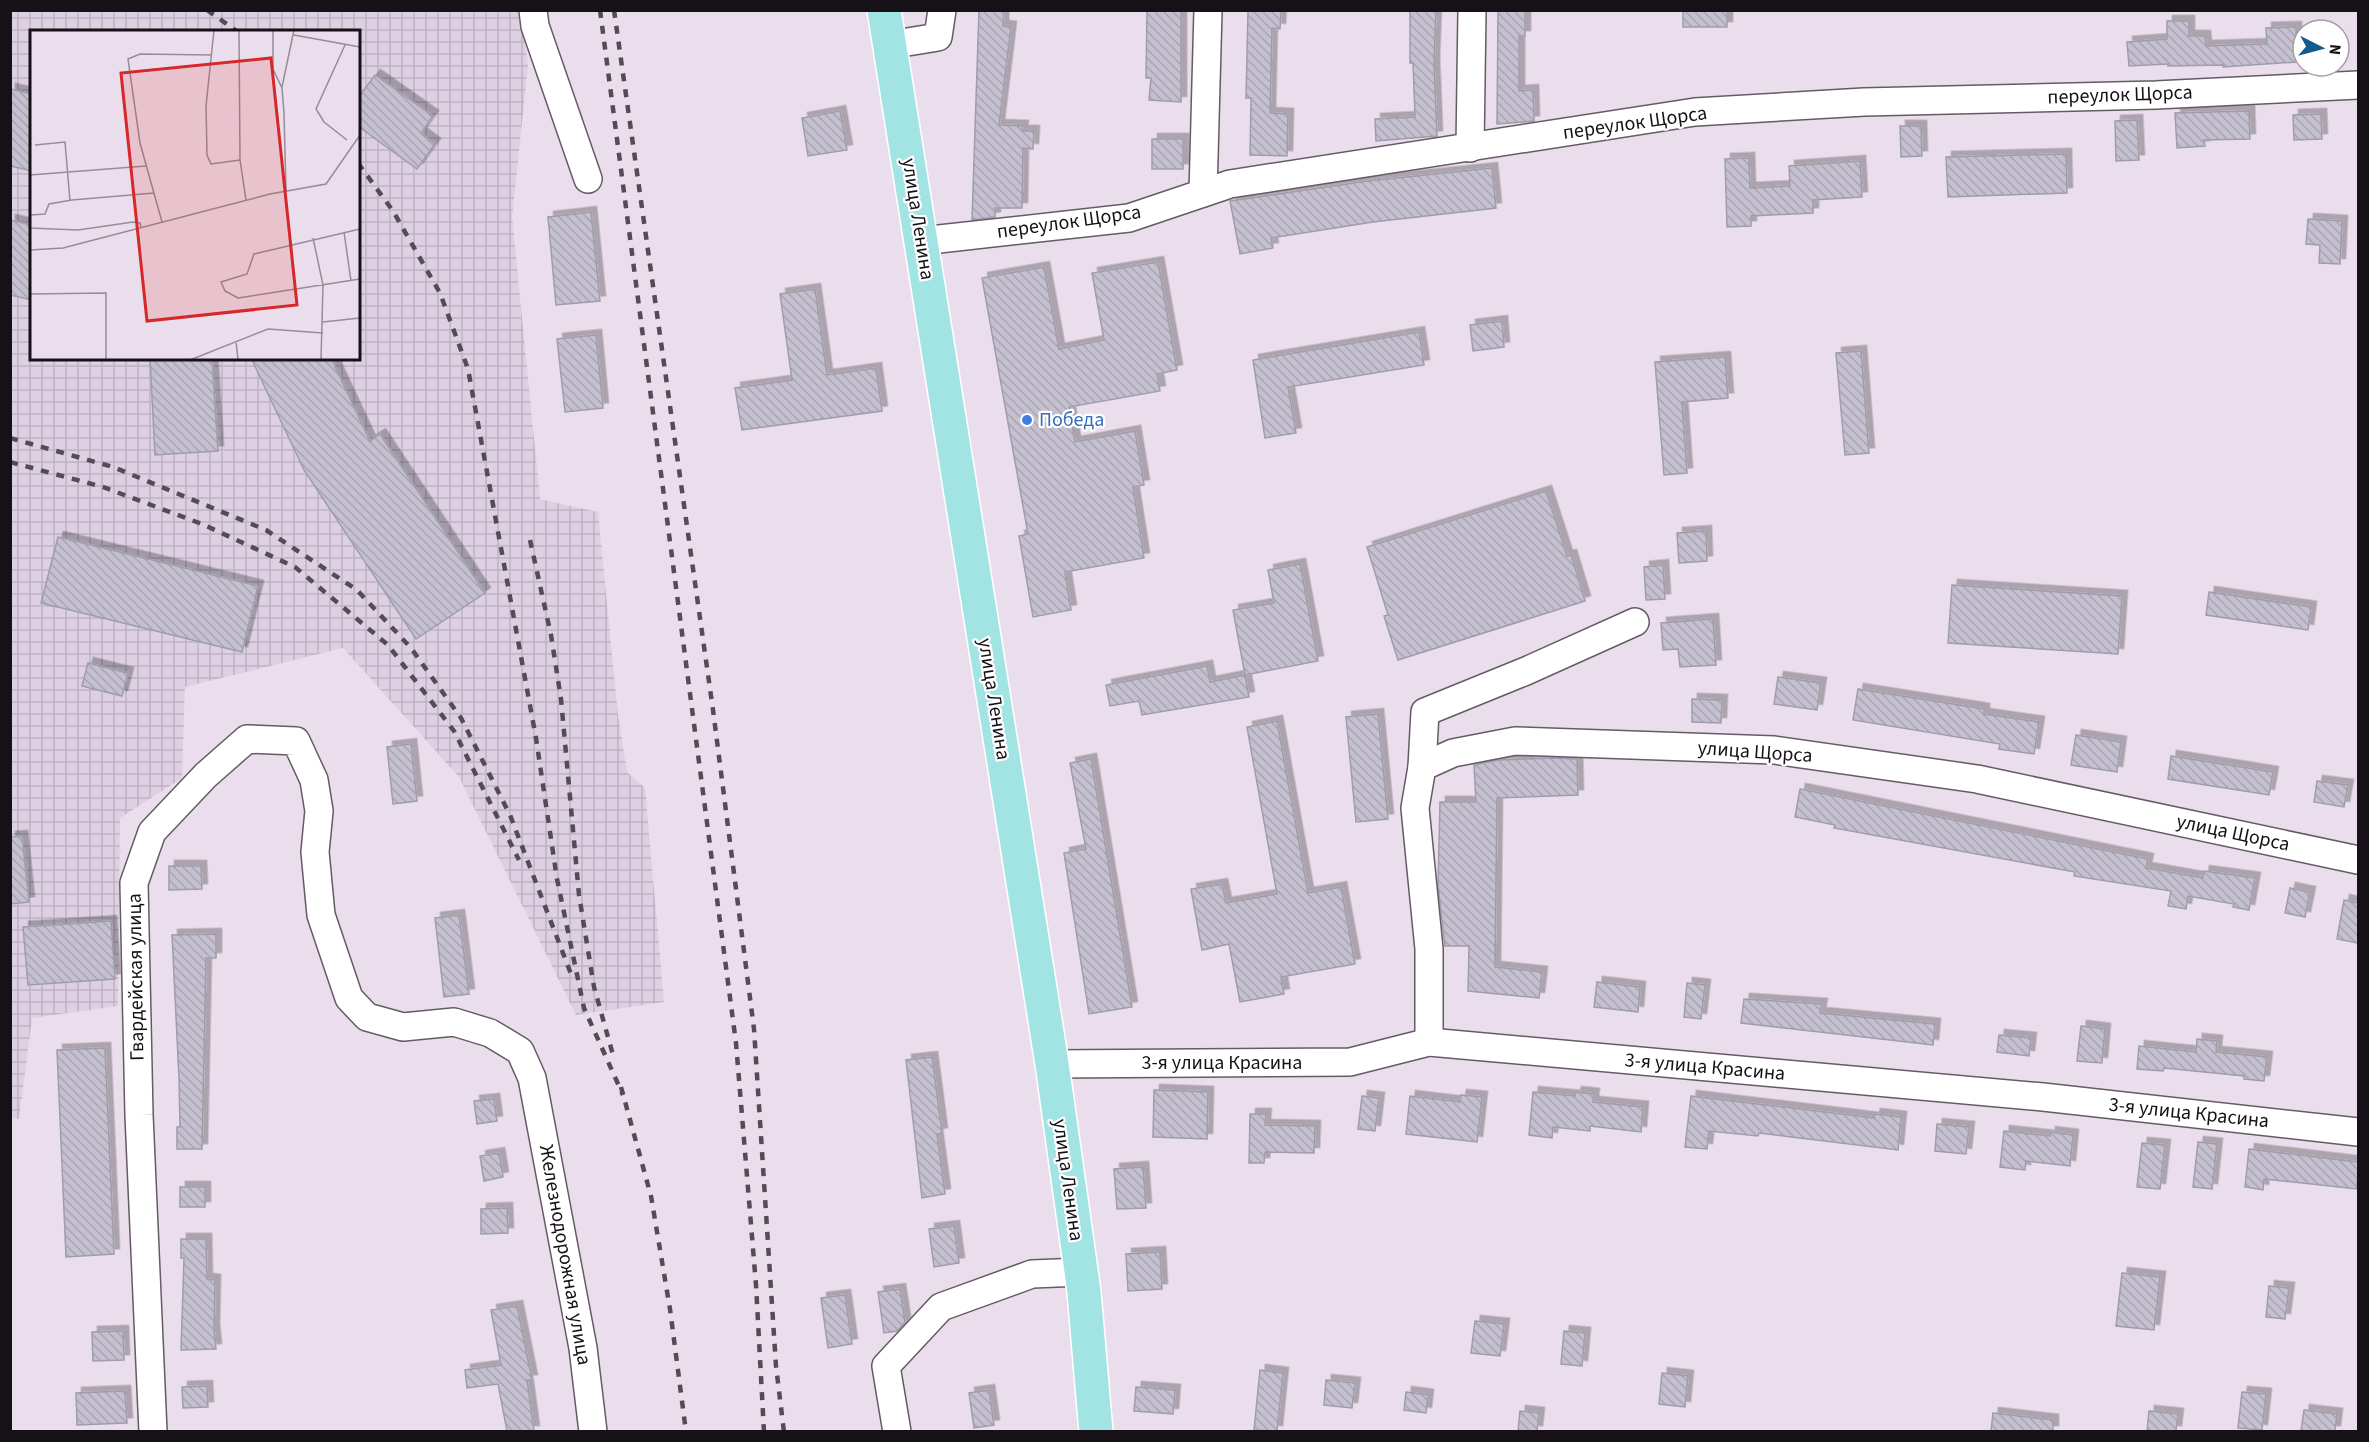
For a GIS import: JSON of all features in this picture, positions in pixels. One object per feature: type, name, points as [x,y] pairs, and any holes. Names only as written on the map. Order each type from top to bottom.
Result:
[{"type":"main road","name":"улица Ленина","points":[[884,10],[1052,1064],[1081,1272],[1096,1431]]},
{"type":"street","points":[[533,10],[534,26],[588,179]]},
{"type":"street","points":[[890,45],[938,37],[942,10]]},
{"type":"street","points":[[1203,193],[1208,10]]},
{"type":"street","points":[[1470,148],[1472,10]]},
{"type":"street","name":"переулок Щорса","points":[[921,241],[1129,218],[1230,184],[1695,112],[1864,102],[2156,95],[2358,85]]},
{"type":"street","points":[[1429,1042],[1429,949],[1415,808],[1422,767],[1425,712],[1526,671],[1635,621]]},
{"type":"street","name":"Гвардейская улица","points":[[153,1431],[139,1104],[134,883],[152,832],[206,775],[247,739],[296,741],[314,780],[319,811],[315,852],[321,915],[349,998],[367,1017],[403,1027],[454,1022],[490,1033],[520,1051],[532,1078]]},
{"type":"street","name":"улица Щорса","points":[[1422,767],[1453,753],[1515,741],[1774,750],[1977,779],[2358,860]]},
{"type":"street","name":"3-я улица Красина","points":[[1052,1064],[1350,1062],[1429,1042],[2043,1097],[2358,1132]]},
{"type":"street","name":"Железнодорожная улица","points":[[532,1078],[583,1348],[593,1431]]},
{"type":"street","points":[[897,1431],[886,1366],[941,1307],[1032,1274],[1081,1272]]},
{"type":"shaded area","points":[[10,11],[521,11],[528,65],[512,217],[540,499],[598,512],[618,715],[627,772],[645,788],[664,1002],[576,1015],[459,777],[343,648],[185,687],[182,778],[120,818],[118,1006],[32,1018],[19,1119],[11,1118]]},
{"type":"building","points":[[979,10],[1004,10],[1003,26],[1011,27],[999,125],[1023,126],[1022,131],[1034,131],[1033,149],[1023,148],[1022,208],[995,208],[995,217],[972,220]]},
{"type":"building","points":[[1147,10],[1181,10],[1181,102],[1149,100],[1151,78],[1146,78]]},
{"type":"building","points":[[1248,10],[1281,10],[1280,29],[1272,28],[1270,113],[1288,114],[1287,156],[1250,155],[1251,98],[1246,98]]},
{"type":"building","points":[[1410,10],[1436,10],[1434,63],[1437,136],[1376,141],[1375,119],[1415,117],[1413,63],[1410,63]]},
{"type":"building","points":[[1498,10],[1525,10],[1525,36],[1519,36],[1519,91],[1533,90],[1534,121],[1497,124]]},
{"type":"building","points":[[1683,10],[1727,10],[1727,27],[1683,27]]},
{"type":"building","points":[[2167,21],[2189,21],[2189,36],[2205,36],[2206,46],[2267,44],[2266,28],[2291,27],[2291,62],[2223,67],[2223,65],[2168,66],[2168,64],[2129,66],[2127,42],[2167,39]]},
{"type":"building","points":[[375,75],[433,116],[421,133],[435,144],[417,169],[360,127],[360,95]]},
{"type":"building","points":[[10,89],[30,94],[30,171],[10,166]]},
{"type":"building","points":[[840,111],[847,150],[808,156],[802,118]]},
{"type":"building","points":[[2249,111],[2250,139],[2204,140],[2205,146],[2177,148],[2175,113]]},
{"type":"building","points":[[2321,114],[2322,139],[2294,140],[2293,115]]},
{"type":"building","points":[[2137,120],[2139,160],[2116,161],[2115,121]]},
{"type":"building","points":[[1900,126],[1921,126],[1922,156],[1901,157]]},
{"type":"building","points":[[1152,139],[1183,139],[1183,169],[1152,169]]},
{"type":"building","points":[[2066,154],[2067,193],[1948,197],[1946,157]]},
{"type":"building","points":[[1749,158],[1750,188],[1790,186],[1789,166],[1860,161],[1862,197],[1813,200],[1813,213],[1751,216],[1751,226],[1727,227],[1725,159]]},
{"type":"building","points":[[1492,168],[1496,208],[1373,222],[1271,238],[1273,248],[1240,254],[1230,201],[1368,181]]},
{"type":"building","points":[[591,212],[600,301],[556,305],[548,217]]},
{"type":"building","points":[[2308,219],[2342,221],[2340,264],[2319,263],[2320,245],[2306,244]]},
{"type":"building","points":[[10,220],[30,225],[30,300],[10,295]]},
{"type":"building","points":[[1158,262],[1177,370],[1157,374],[1160,391],[1069,407],[1075,442],[1135,431],[1144,485],[1133,487],[1144,558],[1065,572],[1071,610],[1033,617],[1019,536],[1028,534],[982,278],[1044,267],[1059,349],[1104,340],[1092,273]]},
{"type":"building","points":[[815,289],[827,375],[876,368],[882,411],[742,430],[735,388],[792,380],[780,294]]},
{"type":"building","points":[[1502,321],[1504,347],[1473,351],[1470,325]]},
{"type":"building","points":[[1419,332],[1424,365],[1288,387],[1296,433],[1265,438],[1253,360]]},
{"type":"building","points":[[596,335],[603,408],[565,412],[557,339]]},
{"type":"building","points":[[1861,351],[1869,453],[1845,455],[1836,353]]},
{"type":"building","points":[[1725,357],[1728,398],[1682,402],[1687,473],[1664,475],[1655,362]]},
{"type":"building","points":[[150,360],[212,360],[218,451],[155,455]]},
{"type":"building","points":[[252,360],[332,360],[370,441],[380,434],[485,593],[416,639],[304,470]]},
{"type":"building","points":[[1546,491],[1567,556],[1571,555],[1585,601],[1398,660],[1384,616],[1388,615],[1367,547]]},
{"type":"building","points":[[1706,531],[1707,561],[1679,563],[1677,533]]},
{"type":"building","points":[[58,537],[258,586],[242,652],[41,603]]},
{"type":"building","points":[[1300,564],[1318,661],[1245,675],[1233,610],[1274,603],[1268,570]]},
{"type":"building","points":[[1663,565],[1665,599],[1646,600],[1644,567]]},
{"type":"building","points":[[1952,585],[2122,596],[2118,654],[1948,643]]},
{"type":"building","points":[[2209,592],[2311,607],[2308,630],[2206,615]]},
{"type":"building","points":[[1713,619],[1716,665],[1680,667],[1678,649],[1663,650],[1661,623]]},
{"type":"building","points":[[88,663],[128,673],[122,696],[82,686]]},
{"type":"building","points":[[1207,666],[1210,682],[1245,675],[1249,697],[1142,715],[1139,701],[1110,706],[1106,685]]},
{"type":"building","points":[[1778,677],[1821,683],[1817,710],[1774,704]]},
{"type":"building","points":[[1858,689],[1984,709],[1984,714],[2039,722],[2034,754],[1999,749],[2000,744],[1853,720]]},
{"type":"building","points":[[1692,699],[1722,700],[1721,723],[1692,722]]},
{"type":"building","points":[[1378,714],[1388,819],[1356,822],[1346,717]]},
{"type":"building","points":[[1277,721],[1308,893],[1341,887],[1355,964],[1281,977],[1284,994],[1240,1002],[1229,944],[1202,950],[1191,889],[1222,884],[1226,903],[1277,894],[1247,727]]},
{"type":"building","points":[[2076,735],[2121,742],[2117,772],[2071,765]]},
{"type":"building","points":[[411,744],[417,801],[393,804],[387,747]]},
{"type":"building","points":[[2171,756],[2273,772],[2269,795],[2168,779]]},
{"type":"building","points":[[1091,759],[1132,1007],[1089,1014],[1064,853],[1086,849],[1070,763]]},
{"type":"building","points":[[1577,759],[1578,795],[1497,798],[1495,967],[1542,972],[1539,998],[1468,991],[1469,946],[1445,946],[1438,885],[1440,802],[1476,802],[1474,765],[1498,760]]},
{"type":"building","points":[[2317,781],[2348,785],[2344,807],[2314,802]]},
{"type":"building","points":[[1800,789],[2148,859],[2146,868],[2203,878],[2204,871],[2255,878],[2249,910],[2233,907],[2234,904],[2188,896],[2186,909],[2168,906],[2171,891],[2074,876],[2075,872],[1834,828],[1835,825],[1795,817]]},
{"type":"building","points":[[22,836],[29,902],[10,904],[10,837]]},
{"type":"building","points":[[169,866],[201,866],[202,889],[169,890]]},
{"type":"building","points":[[2290,888],[2310,892],[2305,917],[2285,913]]},
{"type":"building","points":[[2344,900],[2358,903],[2358,943],[2337,939]]},
{"type":"building","points":[[459,915],[469,994],[444,997],[435,918]]},
{"type":"building","points":[[111,921],[115,979],[28,985],[23,927]]},
{"type":"building","points":[[216,934],[216,958],[206,958],[202,1149],[177,1149],[177,1127],[180,1127],[179,1078],[172,935]]},
{"type":"building","points":[[1597,982],[1640,987],[1638,1012],[1594,1007]]},
{"type":"building","points":[[1687,983],[1705,985],[1701,1019],[1684,1017]]},
{"type":"building","points":[[1744,999],[1822,1004],[1820,1013],[1935,1024],[1933,1045],[1741,1023]]},
{"type":"building","points":[[2081,1026],[2105,1029],[2102,1063],[2077,1061]]},
{"type":"building","points":[[1999,1035],[2031,1038],[2029,1056],[1997,1052]]},
{"type":"building","points":[[2197,1039],[2217,1041],[2216,1052],[2267,1057],[2264,1081],[2244,1079],[2244,1076],[2164,1068],[2163,1071],[2137,1069],[2139,1046],[2196,1052]]},
{"type":"building","points":[[105,1048],[114,1254],[66,1257],[57,1050]]},
{"type":"building","points":[[932,1057],[942,1133],[937,1134],[945,1194],[922,1198],[906,1060]]},
{"type":"building","points":[[1154,1090],[1208,1092],[1207,1139],[1153,1137]]},
{"type":"building","points":[[1533,1092],[1575,1096],[1576,1092],[1594,1094],[1593,1102],[1643,1107],[1641,1132],[1590,1126],[1590,1131],[1553,1127],[1552,1138],[1529,1135]]},
{"type":"building","points":[[1461,1095],[1482,1097],[1477,1142],[1406,1134],[1410,1096],[1460,1102]]},
{"type":"building","points":[[1362,1096],[1379,1098],[1375,1131],[1358,1129]]},
{"type":"building","points":[[1691,1096],[1874,1118],[1875,1114],[1901,1117],[1898,1150],[1759,1133],[1758,1136],[1709,1131],[1707,1149],[1685,1147]]},
{"type":"building","points":[[494,1099],[497,1121],[477,1124],[474,1101]]},
{"type":"building","points":[[1250,1114],[1266,1114],[1265,1125],[1315,1126],[1314,1153],[1265,1152],[1264,1163],[1249,1163]]},
{"type":"building","points":[[1937,1124],[1969,1127],[1966,1154],[1935,1151]]},
{"type":"building","points":[[2004,1131],[2050,1136],[2050,1132],[2073,1135],[2070,1166],[2026,1161],[2025,1170],[2000,1167]]},
{"type":"building","points":[[2198,1142],[2217,1144],[2212,1189],[2193,1187]]},
{"type":"building","points":[[2142,1143],[2165,1145],[2160,1189],[2137,1187]]},
{"type":"building","points":[[2249,1149],[2358,1162],[2357,1189],[2264,1179],[2263,1190],[2245,1187]]},
{"type":"building","points":[[499,1153],[503,1177],[484,1181],[480,1156]]},
{"type":"building","points":[[1143,1167],[1146,1208],[1117,1209],[1114,1169]]},
{"type":"building","points":[[180,1187],[205,1187],[205,1207],[180,1207]]},
{"type":"building","points":[[507,1208],[508,1233],[481,1234],[481,1209]]},
{"type":"building","points":[[954,1226],[959,1263],[934,1267],[929,1229]]},
{"type":"building","points":[[181,1239],[206,1239],[207,1279],[215,1280],[216,1349],[181,1350],[184,1258],[181,1258]]},
{"type":"building","points":[[1160,1252],[1162,1289],[1128,1291],[1126,1254]]},
{"type":"building","points":[[2122,1273],[2160,1277],[2154,1330],[2116,1326]]},
{"type":"building","points":[[2269,1286],[2289,1288],[2285,1319],[2266,1317]]},
{"type":"building","points":[[900,1289],[905,1322],[897,1331],[884,1333],[878,1292]]},
{"type":"building","points":[[845,1295],[852,1344],[828,1348],[821,1298]]},
{"type":"building","points":[[517,1306],[532,1380],[527,1380],[534,1431],[507,1431],[498,1384],[467,1388],[465,1370],[501,1365],[491,1310]]},
{"type":"building","points":[[1475,1321],[1504,1324],[1500,1356],[1471,1353]]},
{"type":"building","points":[[123,1331],[124,1360],[93,1361],[92,1332]]},
{"type":"building","points":[[1564,1331],[1585,1333],[1582,1366],[1561,1364]]},
{"type":"building","points":[[1260,1370],[1283,1373],[1277,1431],[1254,1430]]},
{"type":"building","points":[[1662,1373],[1688,1376],[1685,1407],[1659,1404]]},
{"type":"building","points":[[1326,1380],[1355,1383],[1352,1408],[1324,1405]]},
{"type":"building","points":[[207,1386],[208,1407],[183,1408],[182,1387]]},
{"type":"building","points":[[1136,1387],[1175,1390],[1173,1414],[1134,1411]]},
{"type":"building","points":[[989,1390],[994,1425],[974,1428],[969,1393]]},
{"type":"building","points":[[125,1391],[127,1423],[77,1425],[76,1393]]},
{"type":"building","points":[[1406,1392],[1428,1395],[1426,1413],[1404,1410]]},
{"type":"building","points":[[2242,1392],[2266,1394],[2262,1430],[2238,1428]]},
{"type":"building","points":[[2304,1410],[2337,1414],[2335,1431],[2301,1431]]},
{"type":"building","points":[[1520,1411],[1539,1413],[1537,1431],[1518,1431]]},
{"type":"building","points":[[2149,1411],[2178,1414],[2176,1431],[2147,1431]]},
{"type":"building","points":[[1993,1413],[2053,1420],[2053,1431],[1991,1431]]},
{"type":"railway","points":[[207,10],[235,30]]},
{"type":"railway","points":[[600,10],[736,1043],[756,1285],[764,1432]]},
{"type":"railway","points":[[614,10],[713,710],[754,1029],[776,1366],[784,1432]]},
{"type":"railway","points":[[360,166],[393,211],[440,293],[468,369],[536,738],[557,879],[584,1008],[623,1095]]},
{"type":"railway","points":[[10,438],[113,467],[266,530],[357,590],[411,648],[461,718],[510,815],[571,974]]},
{"type":"railway","points":[[10,462],[103,487],[202,524],[295,567],[388,645],[454,731],[519,860]]},
{"type":"railway","points":[[530,540],[551,635],[561,699],[579,895],[594,987],[613,1055]]},
{"type":"railway","points":[[621,1087],[651,1196],[670,1309],[686,1432]]},
{"type":"place","name":"Победа","points":[[1027,420]]}]
